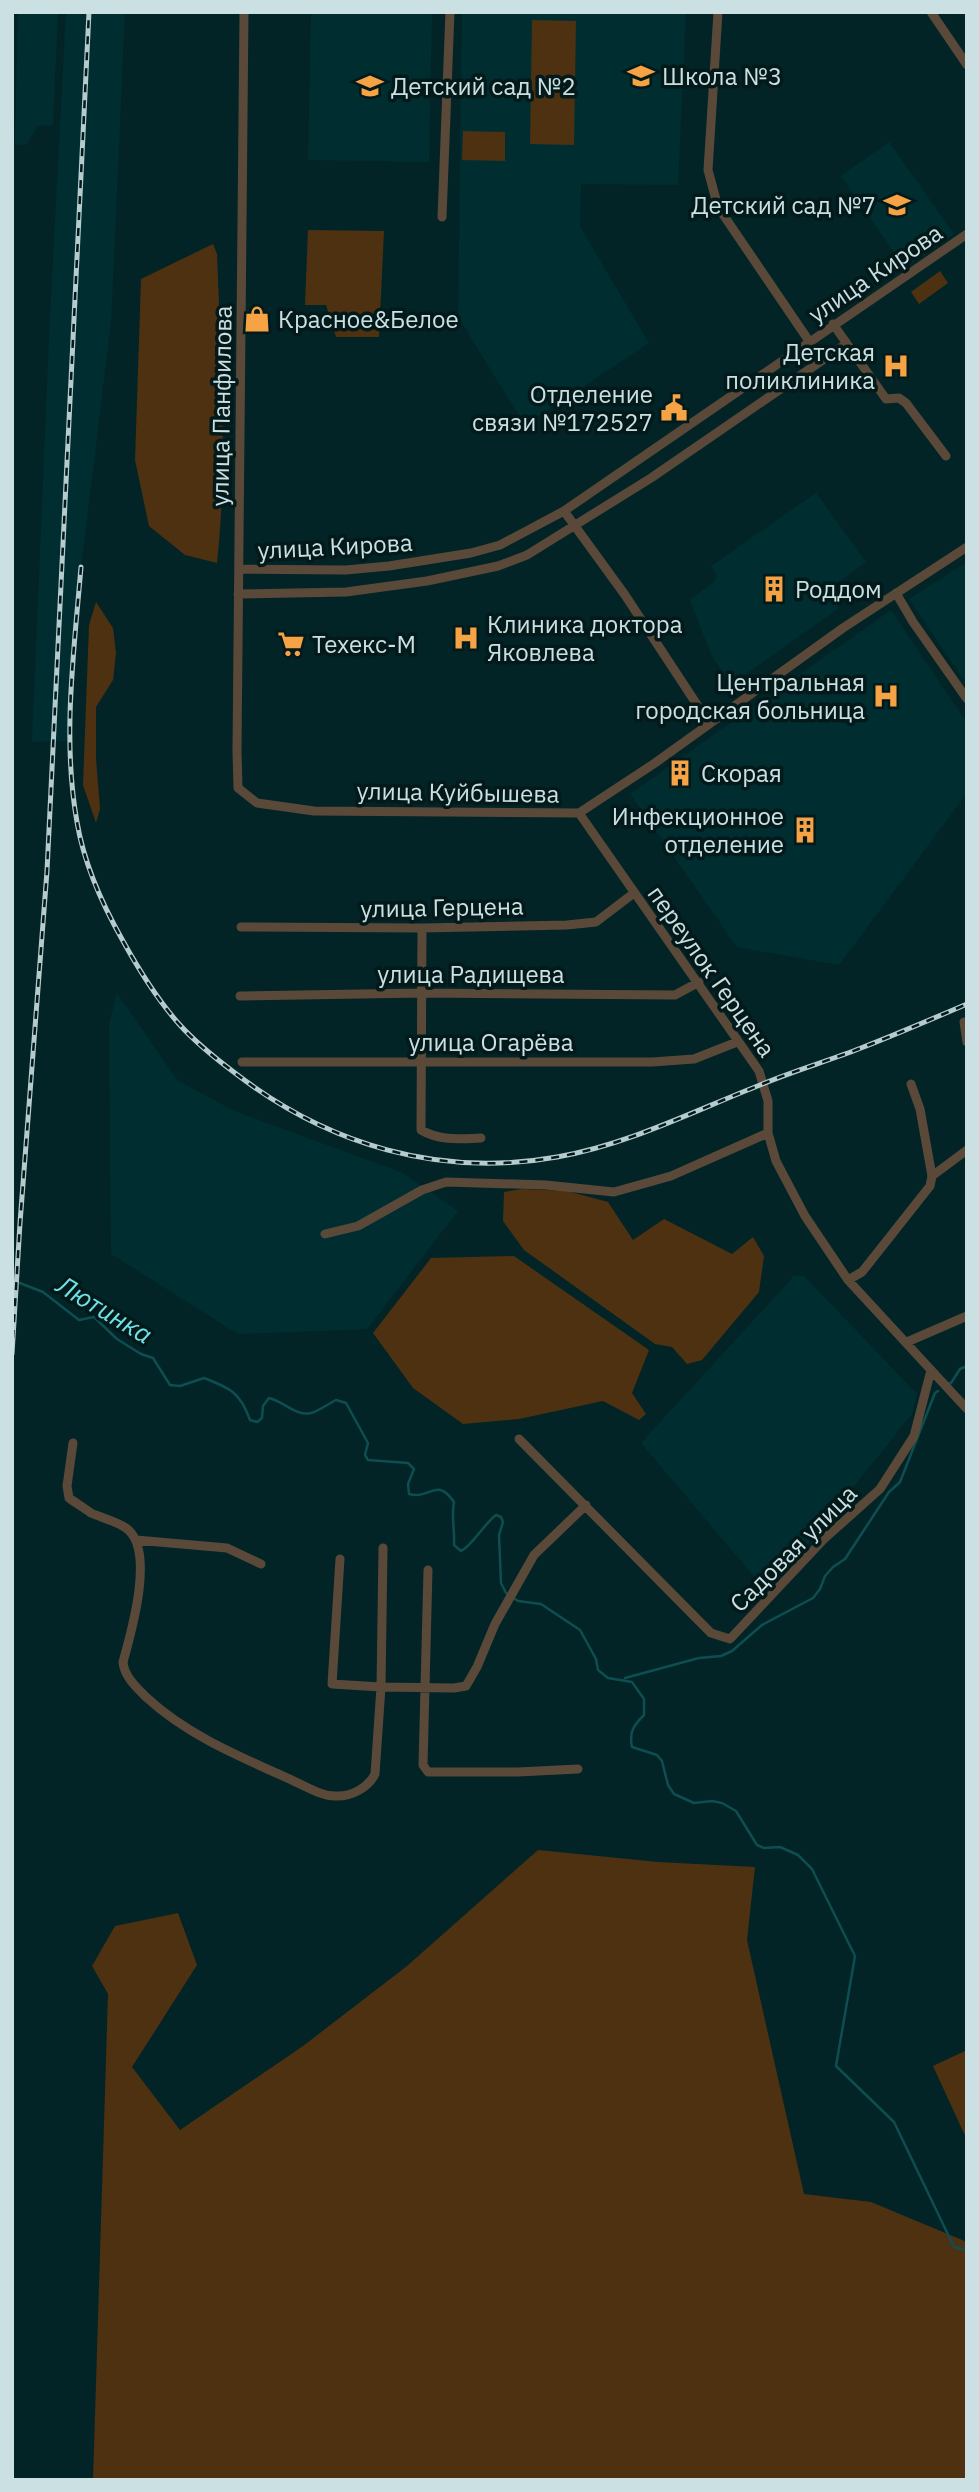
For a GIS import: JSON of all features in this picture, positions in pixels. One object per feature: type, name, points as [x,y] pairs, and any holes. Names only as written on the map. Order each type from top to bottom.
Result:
[{"type":"street","name":"улица Панфилова","points":[[244,12],[238,788],[247,797]]},
{"type":"street","points":[[442,217],[450,12]]},
{"type":"street","points":[[718,12],[708,170],[718,208],[809,341]]},
{"type":"street","points":[[932,12],[967,65]]},
{"type":"street","name":"улица Кирова","points":[[239,569],[346,570],[471,554],[500,545],[564,511],[967,234]]},
{"type":"street","points":[[833,324],[887,399],[899,398],[906,403],[946,456]]},
{"type":"street","name":"улица Кирова","points":[[238,594],[346,592],[427,582],[498,566],[527,555],[651,478],[846,344]]},
{"type":"street","points":[[564,511],[625,595],[709,723]]},
{"type":"street","name":"улица Куйбышева","points":[[247,797],[257,803],[314,811],[579,813],[655,763],[895,593],[967,547]]},
{"type":"street","points":[[895,593],[967,699]]},
{"type":"street","name":"переулок Герцена","points":[[579,813],[759,1071],[768,1101],[768,1133]]},
{"type":"street","name":"улица Герцена","points":[[241,927],[422,928],[567,925],[596,922],[634,893]]},
{"type":"street","points":[[422,928],[421,1130],[431,1136],[453,1139],[481,1138]]},
{"type":"street","name":"улица Радищева","points":[[240,996],[422,993],[675,995],[699,982]]},
{"type":"street","points":[[964,1022],[967,1042]]},
{"type":"street","name":"улица Огарёва","points":[[242,1062],[652,1062],[694,1059],[737,1042]]},
{"type":"street","points":[[848,1280],[862,1272],[930,1186],[932,1175],[920,1109],[911,1084]]},
{"type":"street","points":[[326,1234],[358,1227],[422,1190],[446,1182],[546,1185],[614,1192],[671,1176],[768,1133],[776,1161],[806,1216],[848,1280],[967,1409]]},
{"type":"street","points":[[932,1175],[967,1150]]},
{"type":"street","points":[[907,1342],[967,1316]]},
{"type":"street","name":"Садовая улица","points":[[519,1439],[711,1633],[730,1639],[824,1539],[880,1489],[914,1436],[931,1370]]},
{"type":"street","points":[[74,1443],[67,1486],[69,1498],[90,1512],[127,1528],[136,1540],[140,1556],[136,1617],[123,1670],[136,1687],[184,1728],[321,1793],[335,1796],[358,1791],[371,1783],[375,1774],[383,1548]]},
{"type":"street","points":[[340,1559],[332,1684],[380,1688],[466,1686],[534,1555],[586,1505]]},
{"type":"street","points":[[136,1540],[227,1548],[261,1564]]},
{"type":"street","points":[[428,1570],[424,1688],[424,1765],[428,1772],[504,1773],[578,1769]]},
{"type":"shaded area","points":[[18,12],[58,12],[53,125],[38,126],[26,145],[15,145]]},
{"type":"shaded area","points":[[66,12],[125,12],[111,323],[73,633],[69,741],[32,742],[50,315]]},
{"type":"shaded area","name":"Детский сад №2","points":[[311,12],[432,12],[429,162],[308,160]]},
{"type":"shaded area","points":[[462,12],[686,12],[678,185],[581,184],[580,227],[649,343],[525,425],[458,317]]},
{"type":"shaded area","points":[[532,20],[576,21],[574,145],[530,144]]},
{"type":"shaded area","points":[[463,131],[505,132],[505,161],[462,160]]},
{"type":"shaded area","name":"Детский сад №7","points":[[889,142],[954,234],[905,268],[841,176]]},
{"type":"shaded area","points":[[308,230],[384,231],[379,337],[336,337],[326,305],[305,305]]},
{"type":"shaded area","points":[[213,244],[217,254],[223,409],[217,563],[185,555],[149,526],[135,460],[141,279]]},
{"type":"shaded area","points":[[940,271],[948,283],[919,304],[911,292]]},
{"type":"shaded area","points":[[816,493],[866,562],[836,584],[838,609],[730,685],[711,654],[690,600],[715,581],[717,575],[711,566]]},
{"type":"shaded area","points":[[967,562],[967,684],[909,599]]},
{"type":"shaded area","points":[[96,602],[113,628],[116,653],[113,680],[96,707],[100,809],[96,823],[83,785],[89,625]]},
{"type":"shaded area","points":[[891,610],[967,723],[967,793],[839,965],[737,947],[630,794]]},
{"type":"shaded area","points":[[117,993],[177,1080],[234,1111],[403,1173],[458,1211],[367,1329],[238,1334],[111,1254],[109,1025]]},
{"type":"shaded area","points":[[522,1189],[567,1191],[608,1202],[633,1240],[664,1219],[732,1254],[753,1237],[764,1256],[759,1292],[702,1360],[687,1364],[672,1347],[655,1344],[524,1250],[503,1221],[504,1192]]},
{"type":"shaded area","points":[[514,1256],[649,1350],[632,1393],[646,1414],[639,1420],[603,1401],[519,1419],[463,1424],[413,1388],[373,1333],[431,1258]]},
{"type":"shaded area","points":[[794,1276],[804,1276],[917,1394],[912,1414],[768,1593],[641,1443]]},
{"type":"shaded area","points":[[538,1850],[658,1862],[755,1867],[747,1940],[804,2194],[871,2202],[967,2242],[967,2480],[93,2480],[108,1994],[92,1966],[115,1926],[178,1913],[197,1965],[132,2067],[180,2130],[303,2046],[407,1966]]},
{"type":"shaded area","points":[[967,2050],[967,2140],[933,2066]]},
{"type":"waterway","name":"Лютинка","points":[[12,1280],[43,1292],[79,1320],[94,1317],[117,1339],[153,1358],[170,1385],[180,1386],[204,1378],[227,1388],[238,1397],[250,1420],[257,1422],[262,1418],[263,1406],[269,1398],[306,1414],[336,1400],[346,1403],[368,1443],[365,1455],[368,1460],[408,1463],[414,1469],[408,1484],[409,1494],[438,1490],[448,1494],[454,1502],[454,1545],[461,1551],[496,1515],[501,1517],[501,1583],[506,1593],[518,1601],[541,1604],[580,1630],[596,1659],[598,1670],[608,1678],[632,1682],[644,1699],[644,1715],[633,1730],[632,1747],[657,1755],[662,1761],[668,1785],[674,1794],[694,1803],[722,1803],[736,1811],[757,1845],[764,1848],[780,1847],[798,1855],[812,1869],[855,1956],[836,2066],[894,2122],[954,2247],[967,2250]]},
{"type":"waterway","points":[[949,1383],[960,1369],[967,1366]]},
{"type":"waterway","points":[[625,1678],[699,1658],[721,1656],[732,1651],[762,1625],[813,1598],[825,1576],[845,1559],[889,1492],[900,1482],[938,1391]]},
{"type":"railway","points":[[12,1354],[47,871],[89,12]]},
{"type":"railway","points":[[81,567],[71,695],[70,759],[77,822],[95,883],[135,963],[179,1024],[235,1073],[308,1119],[347,1137],[428,1159],[470,1163],[557,1157],[635,1136],[967,1004]]},
{"type":"place","name":"Школа №3","points":[[641,76]]},
{"type":"place","name":"Детский сад №2","points":[[370,86]]},
{"type":"place","name":"Детский сад №7","points":[[897,205]]},
{"type":"place","name":"Красное&Белое","points":[[257,319]]},
{"type":"place","name":"Детская поликлиника","points":[[896,366]]},
{"type":"place","name":"Отделение связи №172527","points":[[674,408]]},
{"type":"place","name":"Роддом","points":[[774,589]]},
{"type":"place","name":"Клиника доктора Яковлева","points":[[466,638]]},
{"type":"place","name":"Техекс-М","points":[[291,644]]},
{"type":"place","name":"Центральная городская больница","points":[[886,696]]},
{"type":"place","name":"Скорая","points":[[680,773]]},
{"type":"place","name":"Инфекционное отделение","points":[[805,830]]}]
